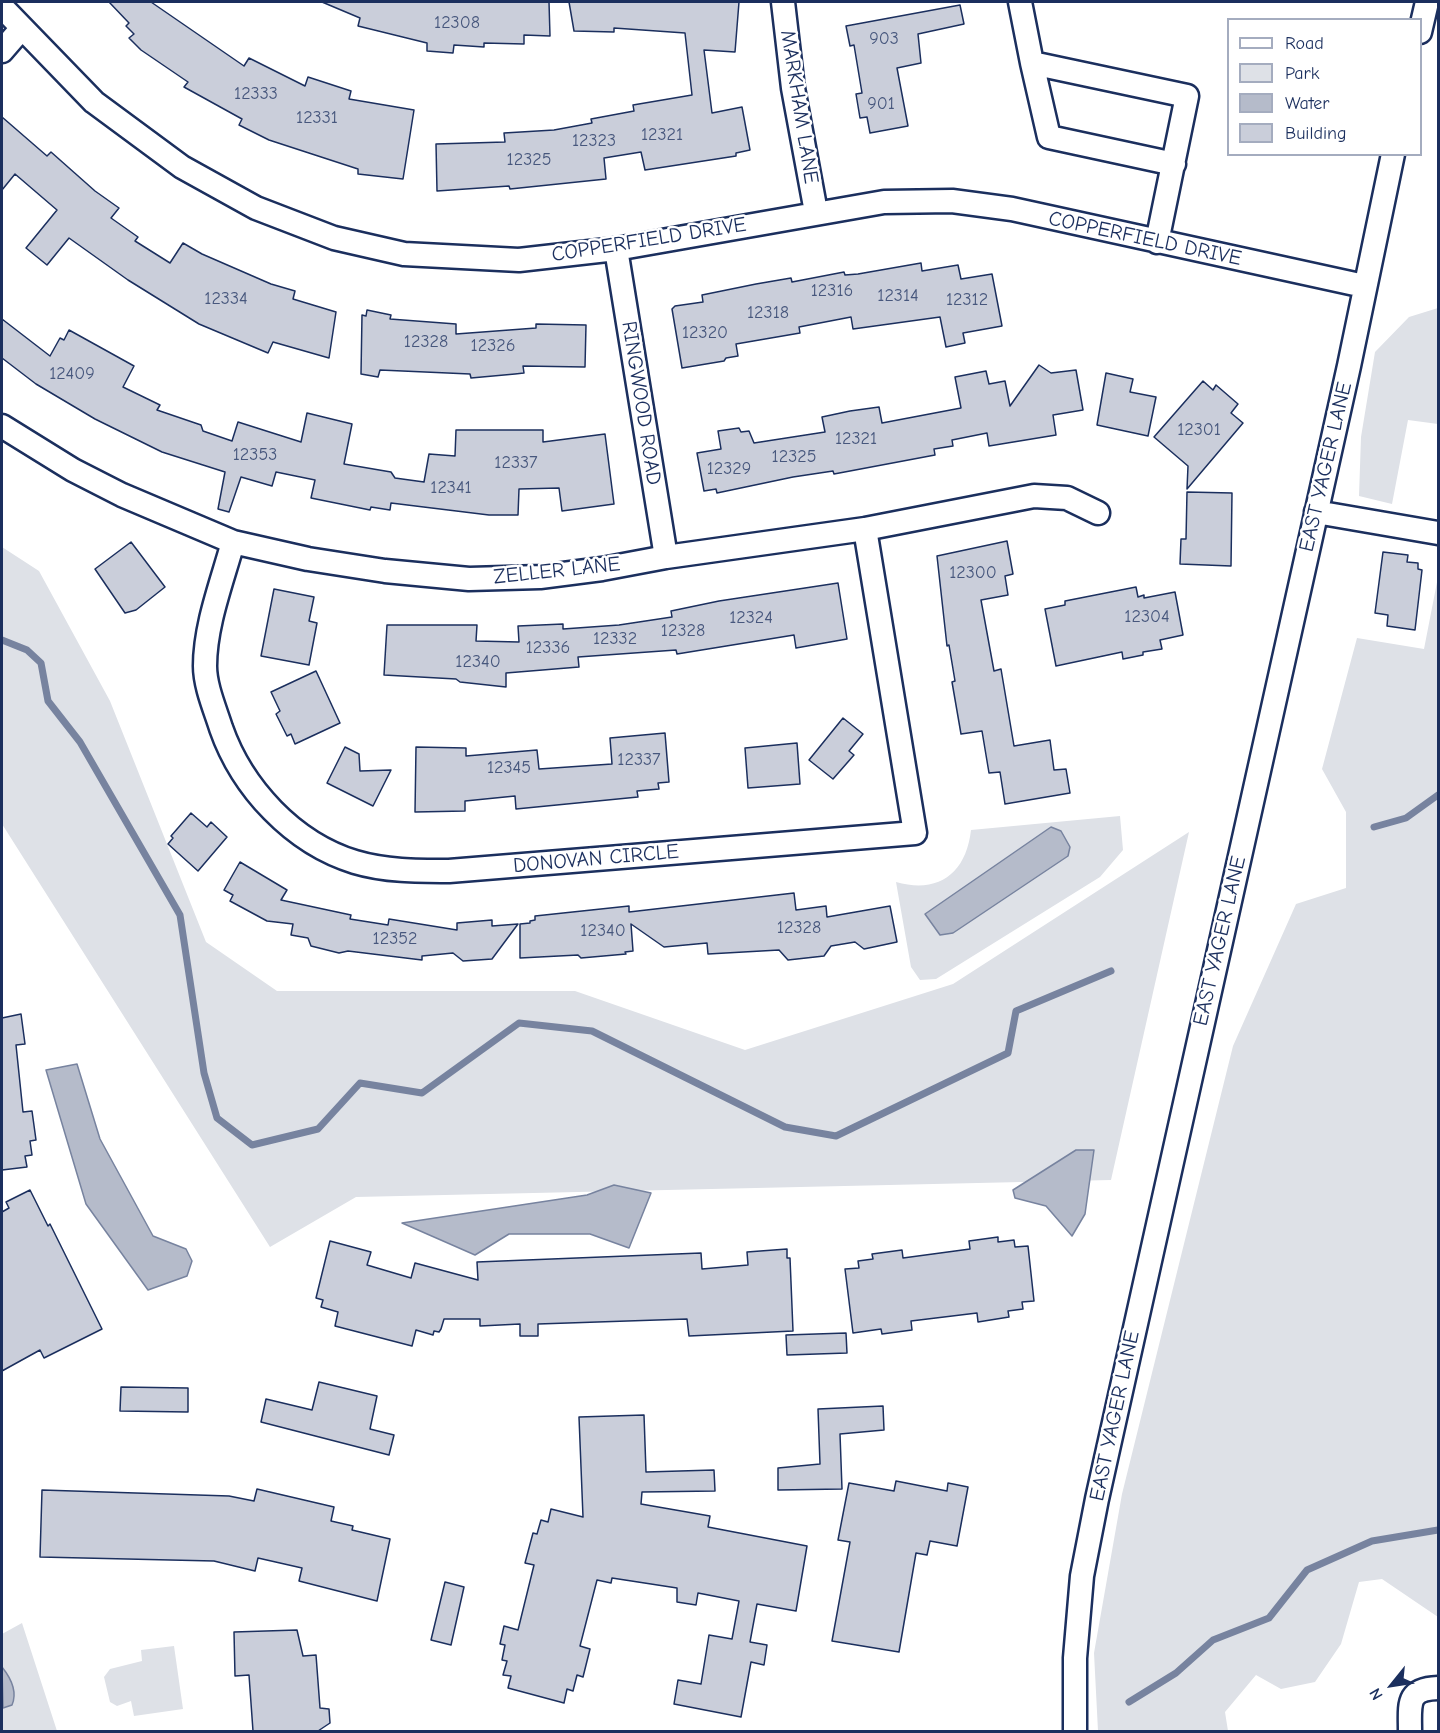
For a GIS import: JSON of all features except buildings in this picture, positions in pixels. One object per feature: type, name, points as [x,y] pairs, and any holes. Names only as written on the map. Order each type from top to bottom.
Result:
[{"type":"street","name":"MARKHAM LANE","points":[[783,2],[793,88],[816,212]]},
{"type":"street","points":[[1020,2],[1049,137],[1174,164]]},
{"type":"street","points":[[1422,23],[1427,2]]},
{"type":"street","name":"COPPERFIELD DRIVE","points":[[2,7],[94,102],[182,167],[256,208],[334,238],[404,254],[519,260],[616,249],[816,212],[884,202],[951,201],[1012,209],[1364,286]]},
{"type":"street","points":[[2,51],[21,29]]},
{"type":"street","points":[[1032,63],[1186,96],[1157,242]]},
{"type":"street","name":"EAST YAGER LANE","points":[[1075,1731],[1075,1658],[1082,1576],[1095,1510],[1349,366],[1393,156]]},
{"type":"street","name":"RINGWOOD ROAD","points":[[616,249],[666,557]]},
{"type":"street","name":"ZELLER LANE","points":[[2,426],[73,470],[122,495],[233,542],[308,559],[385,571],[469,579],[540,578],[666,557],[865,529],[1034,496],[1067,498],[1098,513]]},
{"type":"street","points":[[1316,512],[1438,533]]},
{"type":"street","name":"DONOVAN CIRCLE","points":[[233,542],[210,625],[205,668],[213,703],[235,761],[255,790],[280,819],[311,842],[354,861],[399,870],[449,871],[915,833],[865,529]]},
{"type":"street","points":[[1410,1731],[1410,1705],[1415,1693],[1423,1688],[1438,1688]]},
{"type":"green space","points":[[1438,308],[1438,424],[1408,420],[1392,504],[1359,496],[1361,437],[1375,352],[1409,317]]},
{"type":"green space","points":[[2,547],[39,571],[110,701],[206,942],[277,991],[575,991],[745,1050],[953,984],[1189,832],[1111,1180],[356,1197],[270,1247],[2,824]]},
{"type":"green space","points":[[1438,577],[1438,1617],[1382,1579],[1359,1582],[1341,1644],[1315,1682],[1281,1689],[1256,1675],[1225,1712],[1228,1731],[1098,1731],[1094,1653],[1122,1494],[1233,1046],[1296,904],[1346,888],[1346,812],[1322,769],[1357,638],[1424,649]]},
{"type":"green space","points":[[1120,816],[1123,850],[1100,877],[936,979],[920,980],[911,967],[896,882],[925,885],[947,877],[963,858],[971,830]]},
{"type":"green space","points":[[22,1623],[57,1731],[2,1732],[2,1634]]},
{"type":"green space","points":[[174,1646],[183,1709],[134,1716],[131,1701],[117,1706],[110,1702],[104,1677],[110,1669],[142,1661],[141,1650]]},
{"type":"water","points":[[1051,827],[1061,831],[1070,847],[1068,856],[953,933],[940,935],[925,914]]},
{"type":"water","points":[[77,1064],[100,1139],[153,1236],[186,1249],[192,1261],[187,1276],[148,1290],[86,1204],[46,1070]]},
{"type":"water","points":[[1076,1150],[1094,1150],[1085,1214],[1072,1236],[1046,1206],[1015,1198],[1013,1190]]},
{"type":"water","points":[[614,1185],[651,1193],[629,1248],[590,1234],[509,1234],[475,1255],[402,1223],[587,1195]]},
{"type":"water","points":[[2,1667],[14,1689],[12,1705],[3,1708]]},
{"type":"waterway","points":[[2,640],[27,650],[41,663],[48,701],[80,742],[180,915],[204,1073],[217,1118],[252,1145],[318,1129],[360,1083],[422,1093],[519,1023],[592,1031],[785,1127],[836,1136],[1008,1053],[1016,1011],[1111,971]]},
{"type":"waterway","points":[[1374,827],[1406,818],[1438,795]]},
{"type":"waterway","points":[[1129,1702],[1176,1673],[1213,1640],[1269,1618],[1307,1570],[1372,1541],[1438,1530]]}]
